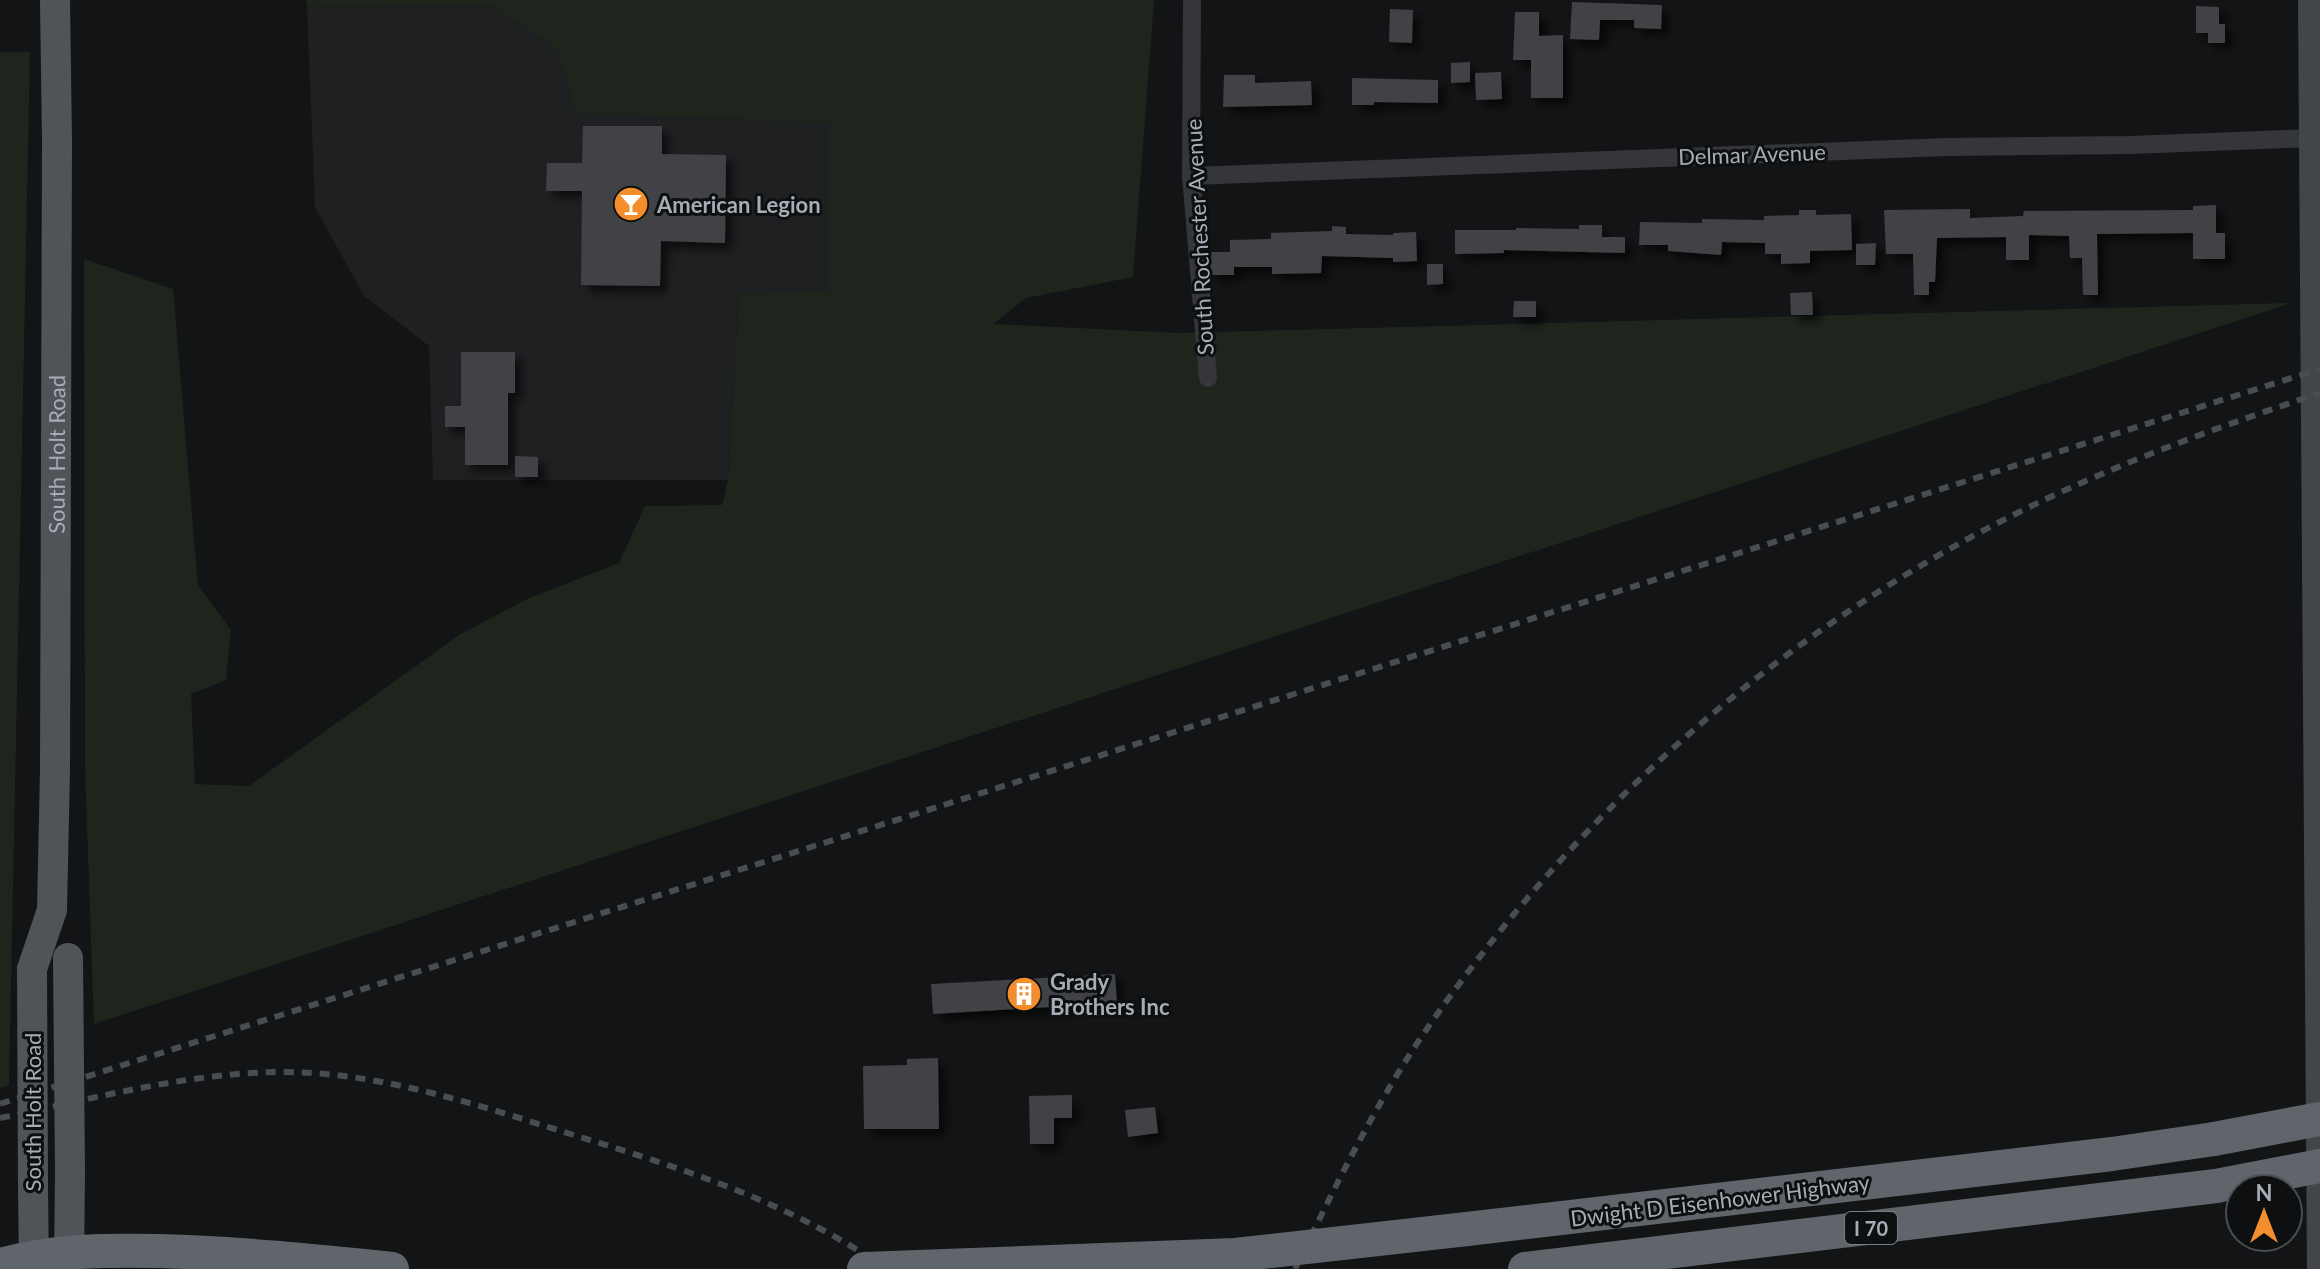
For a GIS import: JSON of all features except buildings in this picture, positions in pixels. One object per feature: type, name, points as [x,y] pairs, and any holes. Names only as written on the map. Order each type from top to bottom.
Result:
[{"type":"highway","name":"Dwight D Eisenhower Highway","points":[[1118,1269],[2112,1154],[2320,1119]]},
{"type":"highway","name":"Dwight D Eisenhower Highway","points":[[1525,1269],[2216,1186],[2320,1166]]},
{"type":"highway","points":[[0,1265],[214,1252],[392,1269]]},
{"type":"highway","points":[[864,1269],[1235,1255]]},
{"type":"main road","name":"South Holt Road","points":[[34,1263],[32,969],[52,910],[55,738],[55,0]]},
{"type":"main road","points":[[2311,0],[2320,1269]]},
{"type":"main road","name":"South Holt Road","points":[[52,910],[68,958],[69,1260]]},
{"type":"street","name":"South Rochester Avenue","points":[[1192,0],[1191,176],[1208,378]]},
{"type":"street","name":"Delmar Avenue","points":[[1191,176],[1946,147],[2130,145],[2313,138]]},
{"type":"shaded area","points":[[306,0],[1154,0],[1133,277],[1026,298],[993,324],[1179,333],[2291,303],[94,1024],[85,769],[84,259],[173,289],[198,585],[231,630],[226,680],[191,694],[195,784],[249,786],[459,635],[529,598],[619,563],[645,506],[722,505],[728,480],[739,293],[829,291],[829,123],[576,113],[558,49],[509,16],[486,5],[307,7]]},
{"type":"shaded area","points":[[485,5],[509,16],[559,49],[576,113],[829,123],[829,291],[739,293],[728,480],[433,480],[429,346],[364,296],[315,207],[307,7]]},
{"type":"shaded area","points":[[0,52],[30,52],[9,1085],[0,1088]]},
{"type":"railway","points":[[0,1104],[2320,369]]},
{"type":"railway","points":[[1295,1269],[1387,1092],[1422,1036],[1484,952],[1551,872],[1622,796],[1698,726],[1779,661],[1864,601],[1953,547],[2113,469],[2320,393]]},
{"type":"railway","points":[[0,1118],[139,1088],[245,1073],[317,1073],[389,1083],[494,1110],[689,1172],[811,1224],[886,1269]]},
{"type":"place","name":"American Legion","points":[[631,204]]},
{"type":"place","name":"Grady Brothers Inc","points":[[1024,994]]}]
